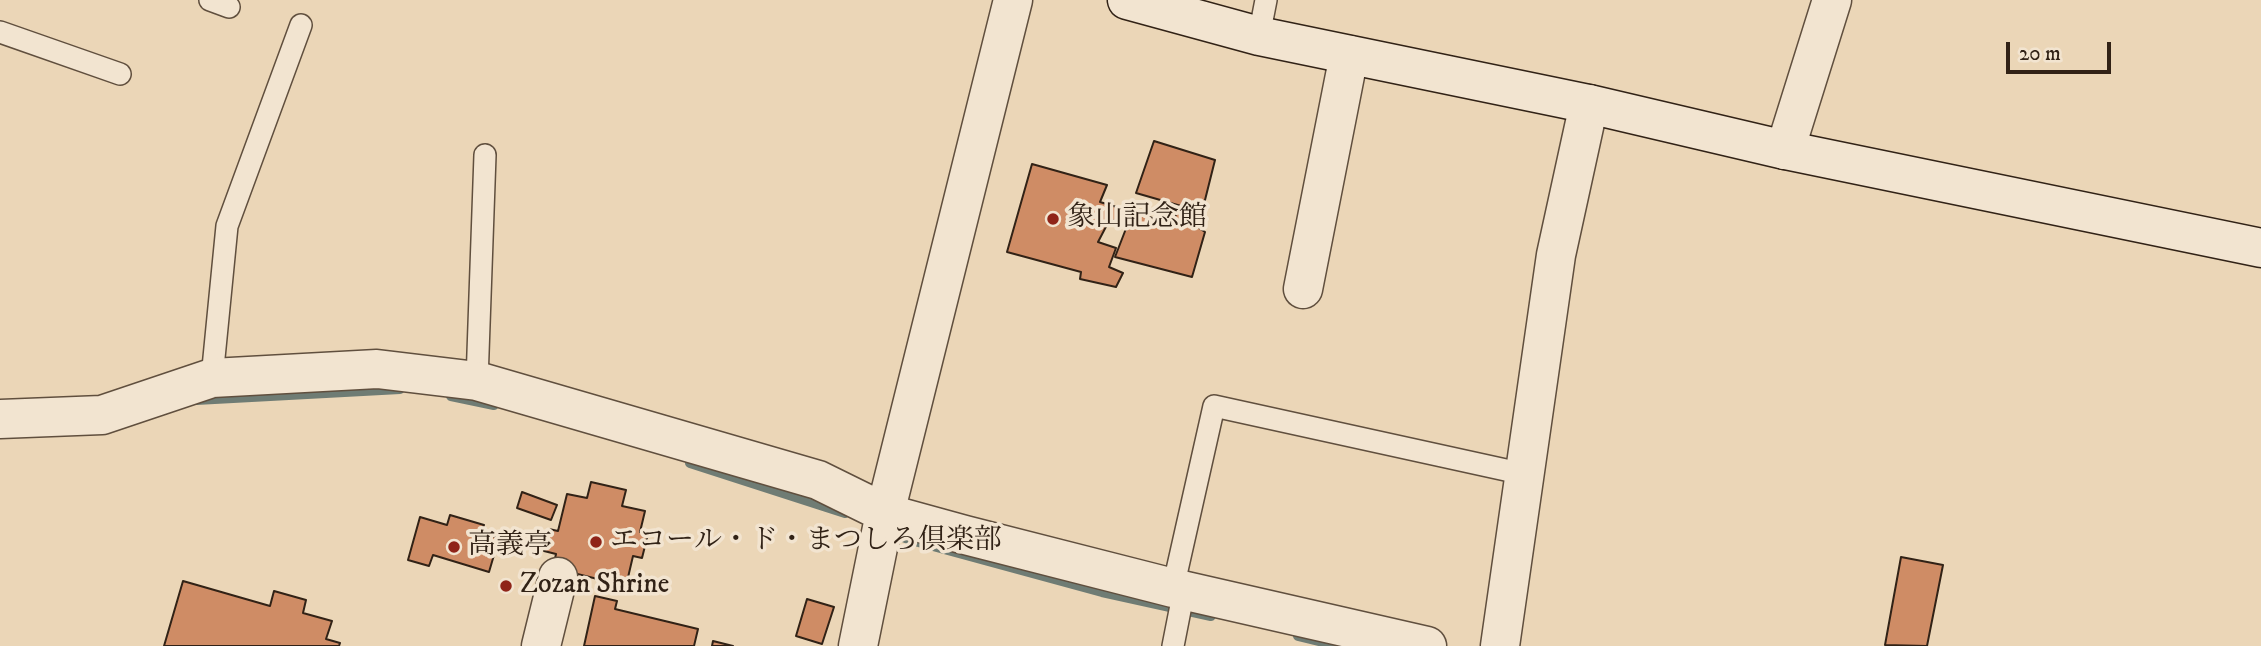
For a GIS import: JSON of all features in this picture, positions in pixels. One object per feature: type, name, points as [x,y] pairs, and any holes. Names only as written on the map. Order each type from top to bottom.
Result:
[{"type":"street","points":[[858,646],[885,513],[1013,0]]},
{"type":"street","points":[[1127,0],[1263,18],[1349,55],[2261,248]]},
{"type":"street","points":[[1785,149],[1832,0]]},
{"type":"street","points":[[1303,289],[1349,55]]},
{"type":"street","points":[[1500,646],[1556,255],[1590,104]]},
{"type":"street","points":[[0,419],[102,415],[212,378],[377,369],[477,381],[818,480],[885,513],[1179,589],[1427,646]]},
{"type":"street","points":[[541,646],[558,577]]},
{"type":"lane","points":[[212,378],[227,226],[301,25]]},
{"type":"lane","points":[[0,32],[120,75]]},
{"type":"lane","points":[[477,381],[485,155]]},
{"type":"lane","points":[[1173,646],[1179,589],[1214,406],[1524,474]]},
{"type":"building","points":[[1154,141],[1215,160],[1202,212],[1136,193]]},
{"type":"building","points":[[1032,164],[1107,185],[1100,202],[1172,224],[1179,207],[1203,216],[1199,228],[1205,232],[1192,277],[1115,257],[1127,226],[1110,219],[1098,242],[1116,248],[1109,267],[1123,273],[1116,287],[1080,279],[1081,272],[1007,252]]},
{"type":"building","name":"エコール・ド・まつしろ倶楽部","points":[[591,482],[626,490],[622,506],[645,511],[640,532],[648,534],[642,558],[633,556],[626,586],[553,568],[556,554],[544,551],[549,529],[558,531],[567,494],[587,498]]},
{"type":"building","points":[[522,492],[557,505],[551,520],[517,508]]},
{"type":"building","name":"高義亭","points":[[450,515],[484,525],[481,533],[499,538],[489,572],[433,555],[429,566],[408,560],[420,517],[447,525]]},
{"type":"building","points":[[1901,557],[1943,565],[1927,646],[1885,645]]},
{"type":"building","points":[[183,581],[270,606],[274,591],[306,600],[303,613],[332,621],[326,639],[340,643],[339,646],[164,646]]},
{"type":"building","points":[[595,596],[617,601],[615,609],[698,629],[694,646],[584,646]]},
{"type":"building","points":[[807,599],[834,607],[822,644],[796,636]]},
{"type":"building","points":[[713,641],[733,646],[712,646]]},
{"type":"waterway","points":[[196,400],[400,389]]},
{"type":"waterway","points":[[451,396],[494,405]]},
{"type":"waterway","points":[[690,463],[845,513]]},
{"type":"waterway","points":[[895,534],[1102,592],[1211,616]]},
{"type":"waterway","points":[[1298,636],[1340,646]]},
{"type":"place","name":"象山記念館","points":[[1053,219]]},
{"type":"place","name":"エコール・ド・まつしろ倶楽部","points":[[596,542]]},
{"type":"place","name":"高義亭","points":[[454,547]]},
{"type":"place","name":"Zozan Shrine","points":[[506,586]]}]
